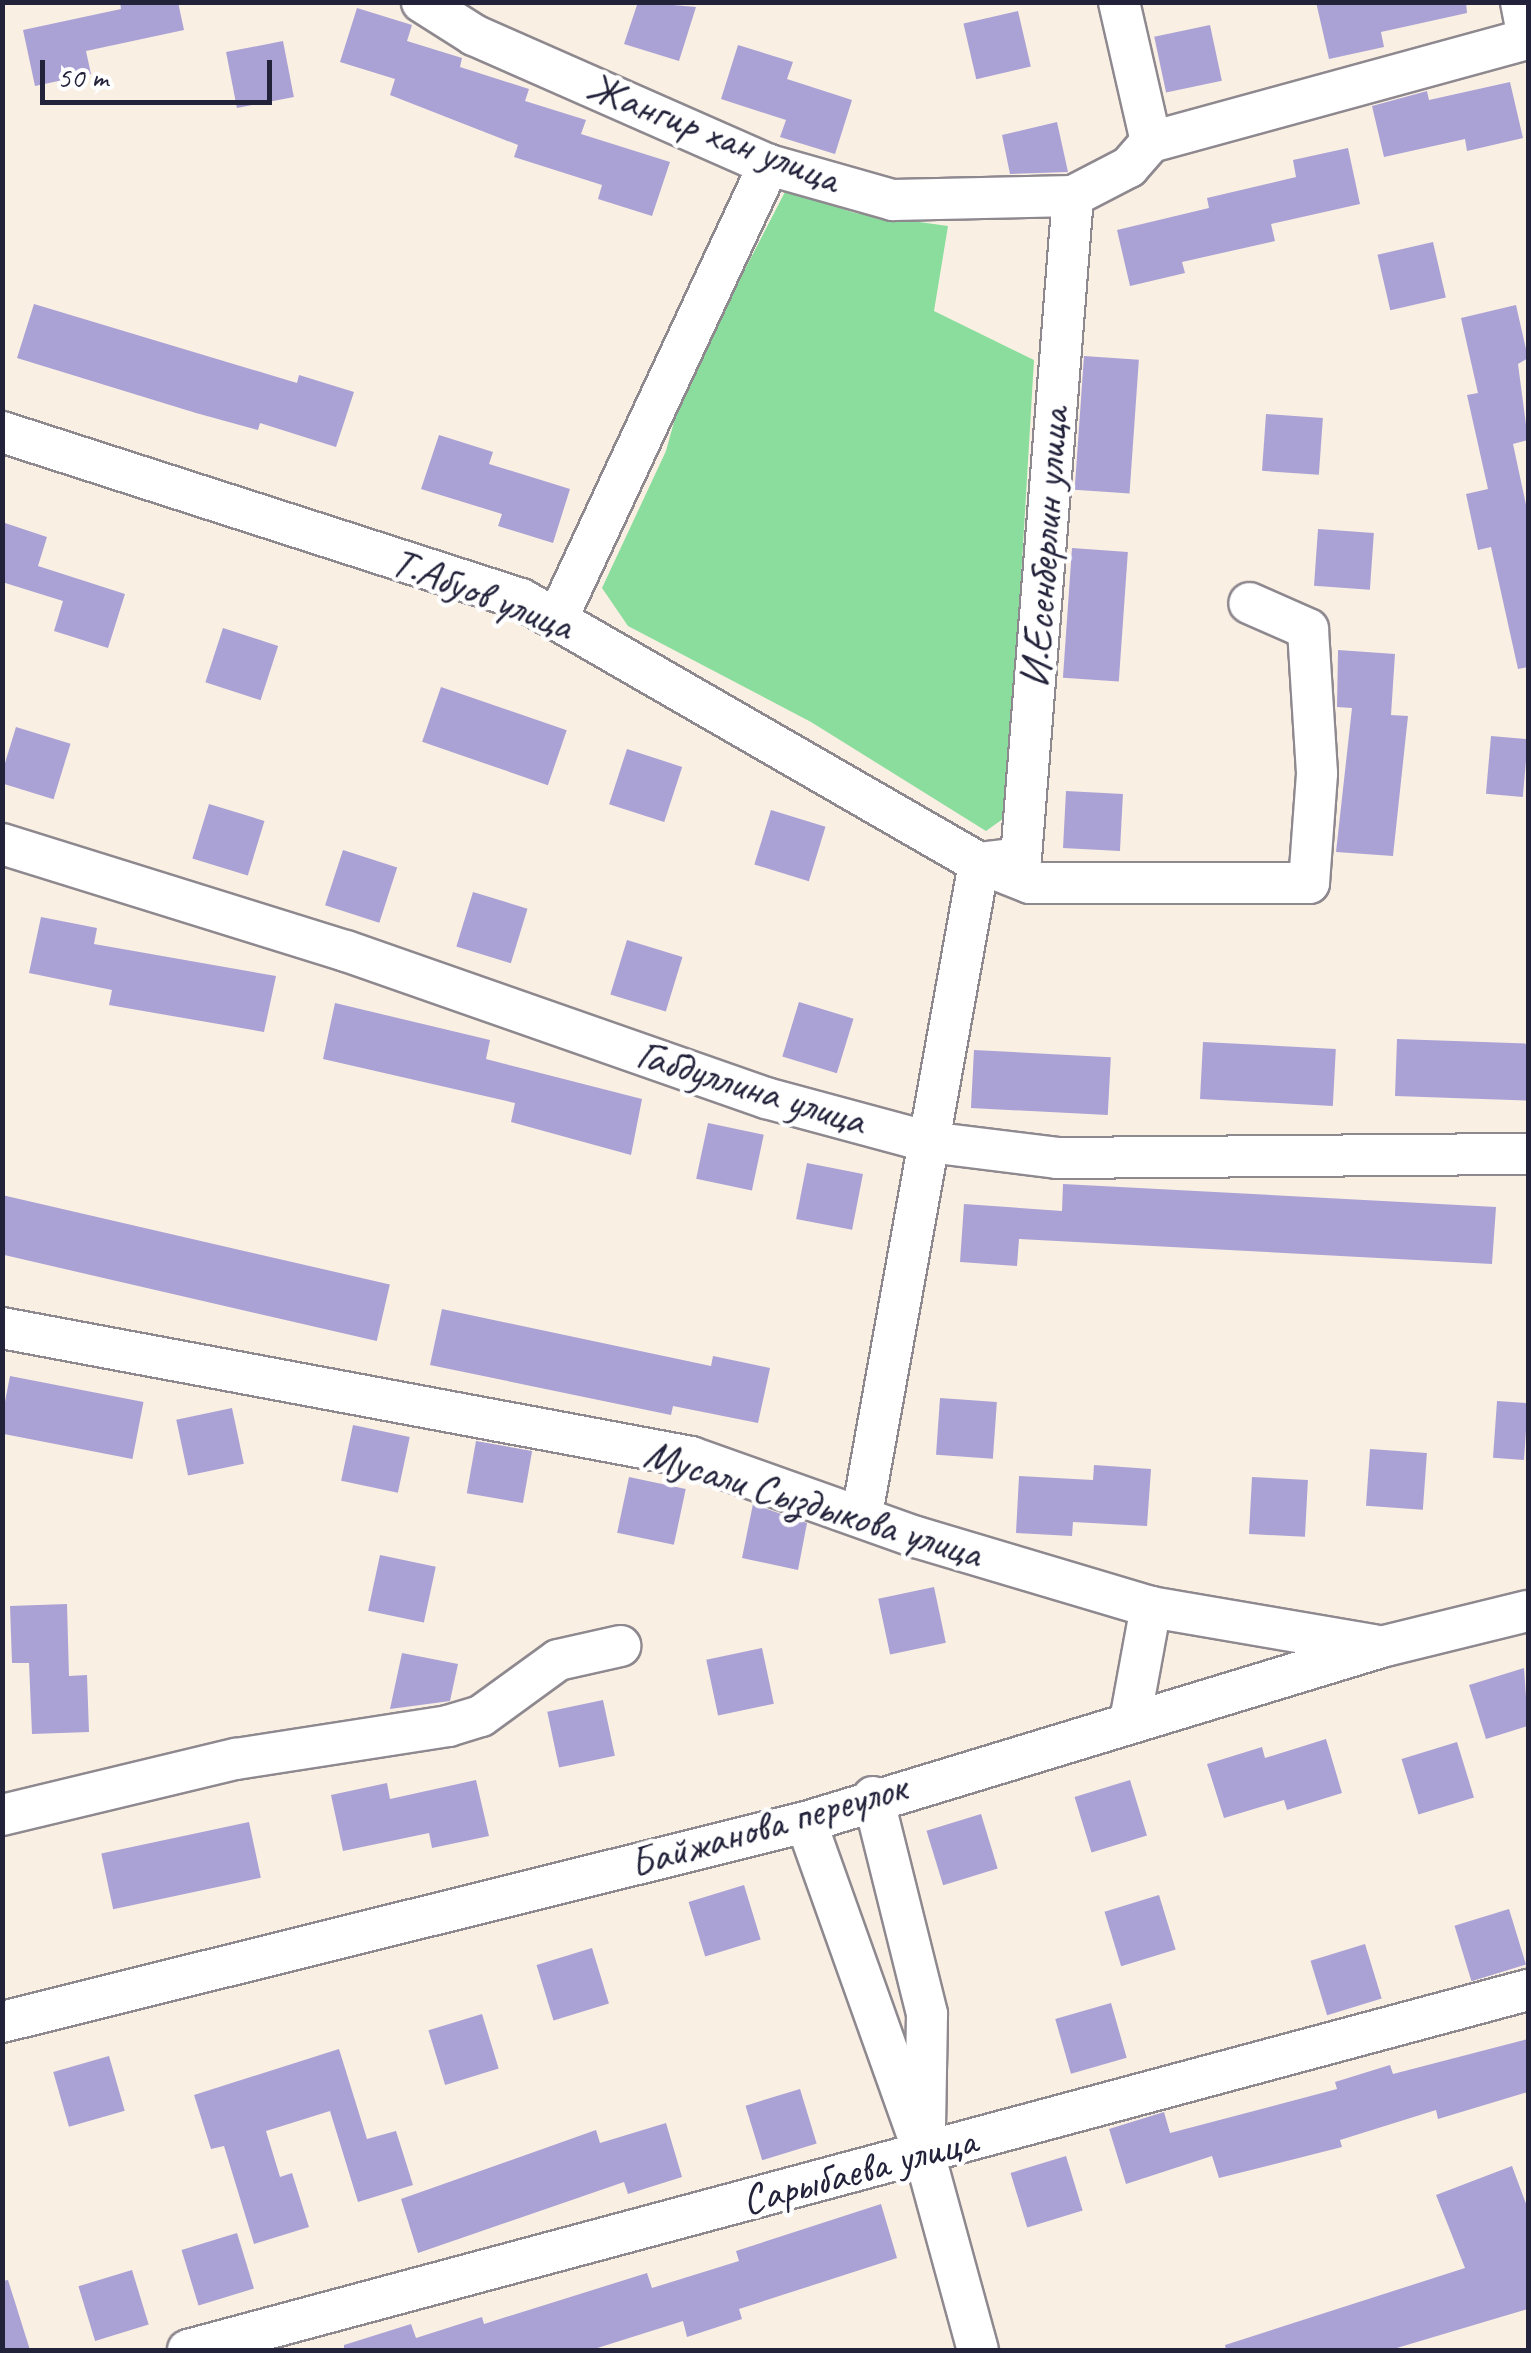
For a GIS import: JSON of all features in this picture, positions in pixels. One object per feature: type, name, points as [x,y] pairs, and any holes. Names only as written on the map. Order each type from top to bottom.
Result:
[{"type":"street","name":"Жангир хан улица","points":[[422,2],[474,36],[769,165],[893,200],[1072,196],[1130,167],[1151,142],[1528,38]]},
{"type":"street","points":[[1120,2],[1151,142]]},
{"type":"street","points":[[1521,2],[1528,38]]},
{"type":"street","points":[[558,617],[769,165]]},
{"type":"street","name":"И.Есенберлин улица","points":[[979,863],[1021,858],[1072,196]]},
{"type":"street","name":"Т.Абуов улица","points":[[2,432],[521,600],[558,617],[979,863]]},
{"type":"street","points":[[862,1514],[979,863],[1030,884],[1309,883],[1317,773],[1308,629],[1249,603]]},
{"type":"street","name":"Габдуллина улица","points":[[2,844],[346,951],[766,1098],[929,1142],[1057,1158],[1528,1154]]},
{"type":"street","name":"Мусали Сыздыкова улица","points":[[2,1328],[691,1457],[862,1514],[916,1538],[1151,1607],[1385,1646]]},
{"type":"street","points":[[1130,1722],[1151,1607]]},
{"type":"street","name":"Байжанова переулок","points":[[3,2022],[806,1822],[873,1798],[1385,1646],[1528,1611]]},
{"type":"street","points":[[2,1815],[270,1752],[448,1726],[481,1716],[558,1660],[620,1646]]},
{"type":"street","points":[[873,1798],[927,2014],[924,2153]]},
{"type":"street","points":[[806,1822],[924,2153],[978,2350]]},
{"type":"street","name":"Сарыбаева улица","points":[[188,2350],[1528,1990]]},
{"type":"street","points":[[2,2007],[3,2022]]},
{"type":"green space","points":[[786,190],[855,213],[948,226],[934,311],[1034,360],[1007,816],[986,831],[811,722],[628,626],[602,588],[666,451],[683,389]]},
{"type":"building","points":[[120,2],[178,2],[184,30],[86,51],[91,74],[35,86],[23,30],[121,9]]},
{"type":"building","points":[[638,2],[696,7],[679,61],[624,44]]},
{"type":"building","points":[[1316,2],[1466,2],[1467,13],[1381,32],[1384,47],[1329,59]]},
{"type":"building","points":[[357,8],[412,25],[407,41],[462,58],[460,67],[529,89],[525,101],[586,120],[581,134],[670,162],[652,216],[598,199],[602,185],[514,157],[518,145],[390,95],[395,79],[340,62]]},
{"type":"building","points":[[1018,11],[1031,67],[976,79],[963,24]]},
{"type":"building","points":[[1210,25],[1222,81],[1166,93],[1154,37]]},
{"type":"building","points":[[283,41],[294,97],[237,108],[226,52]]},
{"type":"building","points":[[738,45],[793,62],[787,79],[852,100],[835,154],[780,137],[786,120],[721,99]]},
{"type":"building","points":[[1510,82],[1523,138],[1467,151],[1465,139],[1384,157],[1372,106],[1427,91],[1429,100]]},
{"type":"building","points":[[1057,122],[1068,172],[1010,174],[1002,135]]},
{"type":"building","points":[[1348,148],[1360,204],[1271,224],[1275,241],[1182,262],[1185,273],[1130,286],[1117,230],[1209,208],[1207,198],[1296,177],[1293,160]]},
{"type":"building","points":[[1433,242],[1446,298],[1390,310],[1377,255]]},
{"type":"building","points":[[34,304],[297,383],[299,375],[354,392],[336,447],[260,423],[258,430],[196,413],[17,358]]},
{"type":"building","points":[[1516,305],[1528,358],[1518,364],[1528,440],[1513,444],[1528,514],[1528,667],[1518,669],[1491,547],[1478,550],[1466,494],[1488,489],[1467,395],[1478,393],[1461,318]]},
{"type":"building","points":[[1084,356],[1139,360],[1130,494],[1075,490]]},
{"type":"building","points":[[1266,414],[1323,418],[1319,475],[1262,471]]},
{"type":"building","points":[[439,435],[493,452],[489,464],[570,489],[553,543],[498,526],[502,514],[421,489]]},
{"type":"building","points":[[2,522],[47,537],[38,566],[125,594],[108,648],[54,631],[63,601],[2,582]]},
{"type":"building","points":[[1318,529],[1374,533],[1370,590],[1314,586]]},
{"type":"building","points":[[1072,548],[1128,552],[1119,682],[1063,678]]},
{"type":"building","points":[[223,628],[278,646],[261,700],[205,682]]},
{"type":"building","points":[[1338,650],[1395,654],[1391,715],[1408,716],[1393,856],[1336,852],[1352,708],[1337,707]]},
{"type":"building","points":[[441,687],[567,730],[548,785],[422,742]]},
{"type":"building","points":[[16,727],[71,744],[54,799],[2,783]]},
{"type":"building","points":[[1491,736],[1528,739],[1523,797],[1486,794]]},
{"type":"building","points":[[627,749],[682,767],[664,822],[609,804]]},
{"type":"building","points":[[1066,791],[1123,794],[1120,851],[1063,848]]},
{"type":"building","points":[[209,804],[264,821],[248,875],[192,859]]},
{"type":"building","points":[[771,810],[826,827],[809,881],[754,865]]},
{"type":"building","points":[[343,850],[397,868],[379,923],[325,905]]},
{"type":"building","points":[[473,892],[528,909],[511,963],[456,947]]},
{"type":"building","points":[[41,917],[97,928],[94,944],[276,976],[264,1032],[109,1005],[112,990],[29,973]]},
{"type":"building","points":[[627,940],[682,957],[666,1011],[610,995]]},
{"type":"building","points":[[799,1002],[854,1019],[837,1073],[782,1057]]},
{"type":"building","points":[[335,1003],[490,1040],[486,1059],[642,1099],[631,1155],[511,1122],[515,1103],[323,1059]]},
{"type":"building","points":[[1397,1039],[1528,1044],[1526,1101],[1395,1096]]},
{"type":"building","points":[[1203,1042],[1336,1049],[1333,1106],[1200,1099]]},
{"type":"building","points":[[974,1050],[1111,1057],[1108,1115],[971,1108]]},
{"type":"building","points":[[708,1123],[764,1135],[752,1191],[696,1179]]},
{"type":"building","points":[[807,1163],[863,1174],[852,1230],[796,1219]]},
{"type":"building","points":[[1063,1184],[1496,1207],[1492,1264],[1019,1239],[1017,1266],[960,1262],[964,1204],[1062,1211]]},
{"type":"building","points":[[2,1195],[390,1285],[377,1341],[2,1255]]},
{"type":"building","points":[[442,1309],[711,1366],[713,1356],[770,1368],[758,1423],[673,1406],[671,1415],[430,1365]]},
{"type":"building","points":[[10,1376],[144,1402],[132,1459],[2,1434]]},
{"type":"building","points":[[940,1398],[997,1402],[993,1459],[936,1455]]},
{"type":"building","points":[[1497,1401],[1528,1403],[1524,1460],[1493,1458]]},
{"type":"building","points":[[232,1408],[244,1464],[188,1476],[176,1420]]},
{"type":"building","points":[[353,1425],[410,1437],[398,1493],[341,1481]]},
{"type":"building","points":[[476,1441],[532,1451],[523,1503],[467,1493]]},
{"type":"building","points":[[1370,1449],[1427,1453],[1423,1510],[1366,1506]]},
{"type":"building","points":[[1094,1465],[1151,1469],[1147,1526],[1073,1522],[1072,1536],[1016,1533],[1019,1476],[1093,1480]]},
{"type":"building","points":[[629,1477],[686,1489],[674,1545],[617,1533]]},
{"type":"building","points":[[1252,1477],[1308,1480],[1305,1537],[1249,1534]]},
{"type":"building","points":[[753,1504],[807,1523],[798,1570],[742,1558]]},
{"type":"building","points":[[380,1555],[436,1567],[424,1623],[368,1611]]},
{"type":"building","points":[[934,1587],[946,1643],[890,1655],[878,1599]]},
{"type":"building","points":[[67,1604],[69,1676],[87,1675],[89,1732],[32,1734],[29,1663],[12,1663],[10,1606]]},
{"type":"building","points":[[762,1648],[774,1704],[718,1716],[706,1660]]},
{"type":"building","points":[[402,1653],[458,1664],[450,1701],[390,1709]]},
{"type":"building","points":[[1524,1668],[1528,1726],[1486,1739],[1469,1685]]},
{"type":"building","points":[[603,1700],[615,1756],[559,1768],[547,1712]]},
{"type":"building","points":[[1326,1739],[1342,1793],[1287,1810],[1284,1800],[1224,1818],[1207,1764],[1262,1747],[1265,1758]]},
{"type":"building","points":[[1457,1742],[1474,1797],[1418,1814],[1402,1759]]},
{"type":"building","points":[[476,1780],[489,1836],[432,1848],[429,1833],[343,1851],[331,1795],[387,1783],[390,1799]]},
{"type":"building","points":[[1130,1780],[1147,1835],[1091,1852],[1075,1797]]},
{"type":"building","points":[[981,1814],[998,1869],[943,1885],[926,1831]]},
{"type":"building","points":[[249,1822],[261,1878],[113,1909],[101,1853]]},
{"type":"building","points":[[744,1885],[761,1940],[705,1956],[689,1902]]},
{"type":"building","points":[[1159,1895],[1176,1950],[1121,1966],[1104,1912]]},
{"type":"building","points":[[1509,1909],[1526,1964],[1471,1981],[1454,1926]]},
{"type":"building","points":[[1365,1944],[1382,1999],[1327,2015],[1310,1961]]},
{"type":"building","points":[[592,1948],[609,2003],[553,2020],[537,1965]]},
{"type":"building","points":[[1111,2003],[1127,2058],[1071,2074],[1055,2019]]},
{"type":"building","points":[[482,2014],[499,2069],[445,2085],[428,2030]]},
{"type":"building","points":[[1528,2039],[1528,2092],[1438,2119],[1436,2110],[1340,2140],[1342,2147],[1219,2178],[1212,2156],[1126,2184],[1109,2129],[1164,2112],[1170,2133],[1337,2089],[1335,2082],[1390,2065],[1393,2074]]},
{"type":"building","points":[[339,2049],[367,2139],[396,2131],[413,2185],[358,2202],[330,2111],[266,2131],[280,2177],[292,2173],[309,2227],[254,2244],[224,2146],[211,2149],[194,2095]]},
{"type":"building","points":[[109,2056],[125,2111],[69,2127],[53,2072]]},
{"type":"building","points":[[800,2089],[817,2144],[762,2160],[745,2106]]},
{"type":"building","points":[[666,2123],[682,2177],[628,2194],[624,2182],[418,2253],[401,2199],[596,2130],[600,2143]]},
{"type":"building","points":[[1066,2156],[1083,2211],[1027,2227],[1011,2173]]},
{"type":"building","points":[[1512,2166],[1528,2209],[1528,2309],[1390,2350],[1226,2350],[1225,2345],[1465,2268],[1436,2195]]},
{"type":"building","points":[[881,2204],[897,2258],[739,2309],[742,2319],[687,2337],[683,2321],[591,2350],[344,2350],[344,2345],[411,2324],[416,2338],[482,2317],[484,2324],[647,2273],[652,2288],[739,2261],[736,2251]]},
{"type":"building","points":[[237,2233],[254,2288],[198,2305],[182,2250]]},
{"type":"building","points":[[132,2270],[149,2325],[95,2341],[78,2286]]},
{"type":"building","points":[[8,2280],[30,2350],[2,2350],[2,2281]]}]
